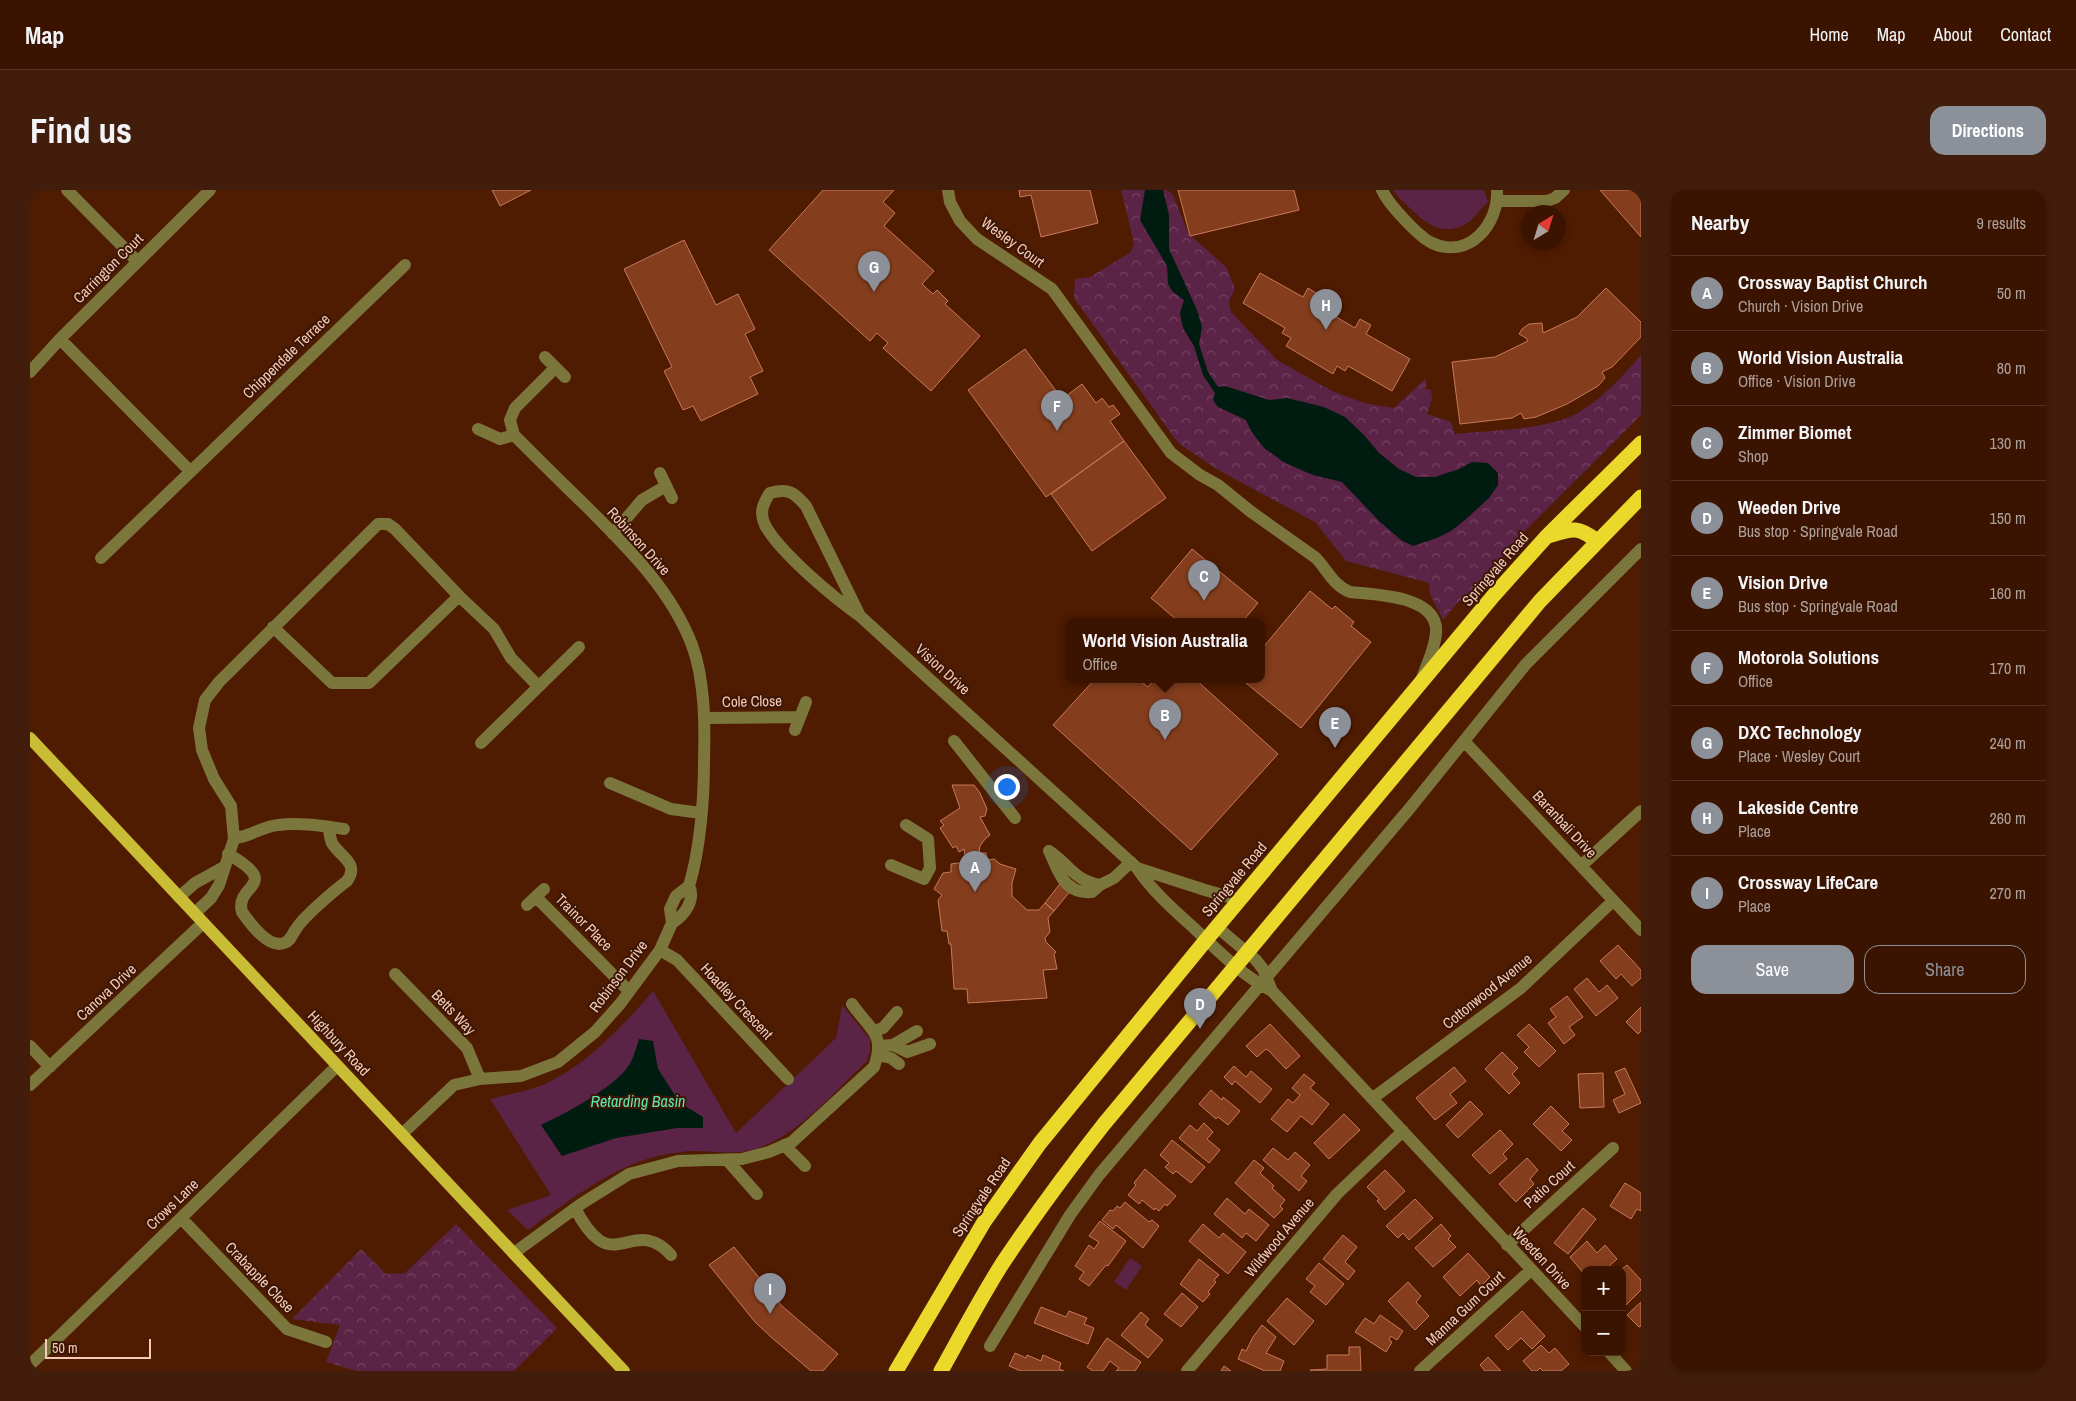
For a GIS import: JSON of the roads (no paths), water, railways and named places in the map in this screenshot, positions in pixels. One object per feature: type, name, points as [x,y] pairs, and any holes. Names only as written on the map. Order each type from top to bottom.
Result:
[{"type":"highway","name":"Springvale Road","points":[[896,1371],[949,1278],[1012,1180],[1053,1126],[1420,684],[1547,536],[1641,443]]},
{"type":"highway","points":[[941,1371],[1001,1266],[1052,1191],[1104,1124],[1507,641],[1597,541],[1641,497]]},
{"type":"highway","points":[[1547,536],[1577,529],[1587,533],[1597,541]]},
{"type":"main road","name":"Highbury Road","points":[[30,738],[623,1370]]},
{"type":"street","points":[[68,190],[137,261]]},
{"type":"street","name":"Carrington Court","points":[[30,372],[137,261],[210,190]]},
{"type":"street","name":"Wesley Court","points":[[948,190],[950,202],[960,221],[977,239],[1052,289],[1171,453],[1200,475],[1218,484],[1250,511],[1316,558],[1325,568],[1333,582],[1342,589],[1350,592],[1406,599],[1418,605],[1430,615],[1436,629],[1420,684]]},
{"type":"street","points":[[1382,190],[1399,213],[1425,239],[1439,246],[1457,247],[1479,237],[1490,224],[1496,209],[1497,196],[1547,202],[1564,190]]},
{"type":"street","name":"Chippendale Terrace","points":[[102,558],[405,265]]},
{"type":"street","points":[[60,339],[190,471]]},
{"type":"street","points":[[545,357],[565,378]]},
{"type":"street","points":[[478,429],[500,439],[514,435],[510,420],[515,408],[555,368]]},
{"type":"street","name":"Robinson Drive","points":[[402,1134],[454,1086],[480,1079],[521,1076],[558,1062],[595,1032],[620,1004],[660,950],[672,923],[680,918],[691,899],[689,886],[693,873],[704,794],[705,718],[692,646],[677,614],[656,580],[514,435]]},
{"type":"street","points":[[660,473],[672,498]]},
{"type":"street","points":[[613,534],[642,500],[666,486]]},
{"type":"street","name":"Vision Drive","points":[[860,616],[806,506],[797,495],[782,490],[770,493],[762,508],[765,524],[784,551],[844,605],[860,616],[1134,865],[1146,881],[1206,940]]},
{"type":"street","points":[[344,829],[277,825],[248,836],[234,838],[230,806],[214,778],[202,750],[199,728],[204,700],[219,682],[378,524],[388,524],[395,529],[459,596],[494,629],[511,658],[538,686]]},
{"type":"street","points":[[990,1346],[1089,1188],[1267,985],[1532,657],[1641,549]]},
{"type":"street","points":[[274,628],[332,682],[369,683],[459,596]]},
{"type":"street","points":[[481,743],[579,647]]},
{"type":"street","name":"Cole Close","points":[[794,730],[806,702]]},
{"type":"street","name":"Cole Close","points":[[705,718],[800,717]]},
{"type":"street","points":[[954,741],[1015,818]]},
{"type":"street","name":"Baranbali Drive","points":[[1464,741],[1641,930]]},
{"type":"street","points":[[610,783],[672,809],[701,813]]},
{"type":"street","points":[[1581,866],[1641,812]]},
{"type":"street","points":[[891,865],[924,879],[930,868],[928,838],[906,825]]},
{"type":"street","points":[[228,854],[248,866],[255,875],[255,884],[243,899],[242,912],[266,939],[275,944],[283,944],[291,937],[299,924],[347,880],[351,874],[350,864],[332,842],[329,827]]},
{"type":"street","name":"Canova Drive","points":[[30,1085],[199,918],[219,885],[234,838]]},
{"type":"street","points":[[1049,850],[1061,859],[1077,877],[1100,885],[1134,865]]},
{"type":"street","name":"Vision Drive","points":[[1134,865],[1240,900]]},
{"type":"street","points":[[179,897],[195,883],[224,867]]},
{"type":"street","name":"Trainor Place","points":[[536,897],[629,991]]},
{"type":"street","name":"Cottonwood Avenue","points":[[1373,1098],[1521,988],[1614,901]]},
{"type":"street","name":"Weeden Drive","points":[[1217,927],[1247,952],[1263,969],[1267,985]]},
{"type":"street","name":"Weeden Drive","points":[[1206,940],[1236,966],[1267,985],[1581,1323]]},
{"type":"street","name":"Hoadley Crescent","points":[[660,950],[677,960],[788,1079]]},
{"type":"street","name":"Betts Way","points":[[395,974],[466,1048],[480,1079]]},
{"type":"street","points":[[514,1253],[575,1208],[629,1174],[678,1161],[742,1159],[769,1152],[792,1142],[874,1067],[878,1051],[874,1031],[852,1004]]},
{"type":"street","points":[[874,1031],[883,1028],[897,1012]]},
{"type":"street","points":[[878,1051],[893,1045],[917,1031]]},
{"type":"street","points":[[893,1045],[907,1052],[930,1044]]},
{"type":"street","points":[[30,1046],[50,1067]]},
{"type":"street","points":[[878,1051],[899,1064]]},
{"type":"street","name":"Crows Lane","points":[[30,1365],[337,1066]]},
{"type":"street","name":"Wildwood Avenue","points":[[1187,1371],[1336,1194],[1403,1131]]},
{"type":"street","points":[[784,1145],[805,1166]]},
{"type":"street","name":"Patio Court","points":[[1507,1245],[1613,1148]]},
{"type":"street","points":[[727,1160],[758,1194]]},
{"type":"street","points":[[575,1208],[592,1234],[603,1243],[611,1244],[642,1239],[650,1240],[658,1243],[671,1255]]},
{"type":"street","name":"Crabapple Close","points":[[181,1218],[287,1329],[326,1342]]},
{"type":"street","name":"Manna Gum Court","points":[[1420,1371],[1531,1270]]},
{"type":"street","points":[[1613,1356],[1626,1371]]},
{"type":"water","points":[[1145,190],[1163,190],[1169,215],[1169,249],[1197,310],[1202,327],[1199,344],[1208,372],[1218,387],[1225,386],[1269,400],[1287,398],[1324,407],[1345,417],[1379,453],[1399,469],[1416,477],[1435,477],[1459,469],[1472,462],[1488,463],[1498,473],[1498,485],[1489,498],[1451,531],[1413,546],[1401,540],[1379,521],[1342,482],[1313,475],[1285,463],[1264,448],[1251,431],[1246,420],[1218,407],[1213,400],[1215,393],[1203,375],[1194,346],[1183,328],[1180,313],[1184,300],[1172,291],[1168,284],[1167,266],[1140,220]]},
{"type":"water","name":"Retarding Basin","points":[[639,1039],[653,1041],[658,1069],[680,1103],[703,1117],[703,1128],[677,1128],[616,1138],[562,1156],[541,1125],[599,1093],[610,1084],[631,1062]]},
{"type":"place","name":"DXC Technology","points":[[874,292]]},
{"type":"place","name":"Lakeside Centre","points":[[1326,330]]},
{"type":"place","name":"Motorola Solutions","points":[[1057,431]]},
{"type":"place","name":"Zimmer Biomet","points":[[1204,601]]},
{"type":"place","name":"World Vision Australia","points":[[1165,740]]},
{"type":"place","name":"Vision Drive","points":[[1335,748]]},
{"type":"place","name":"Crossway Baptist Church","points":[[975,892]]},
{"type":"place","name":"Weeden Drive","points":[[1200,1029]]},
{"type":"place","name":"Crossway LifeCare","points":[[770,1314]]}]
